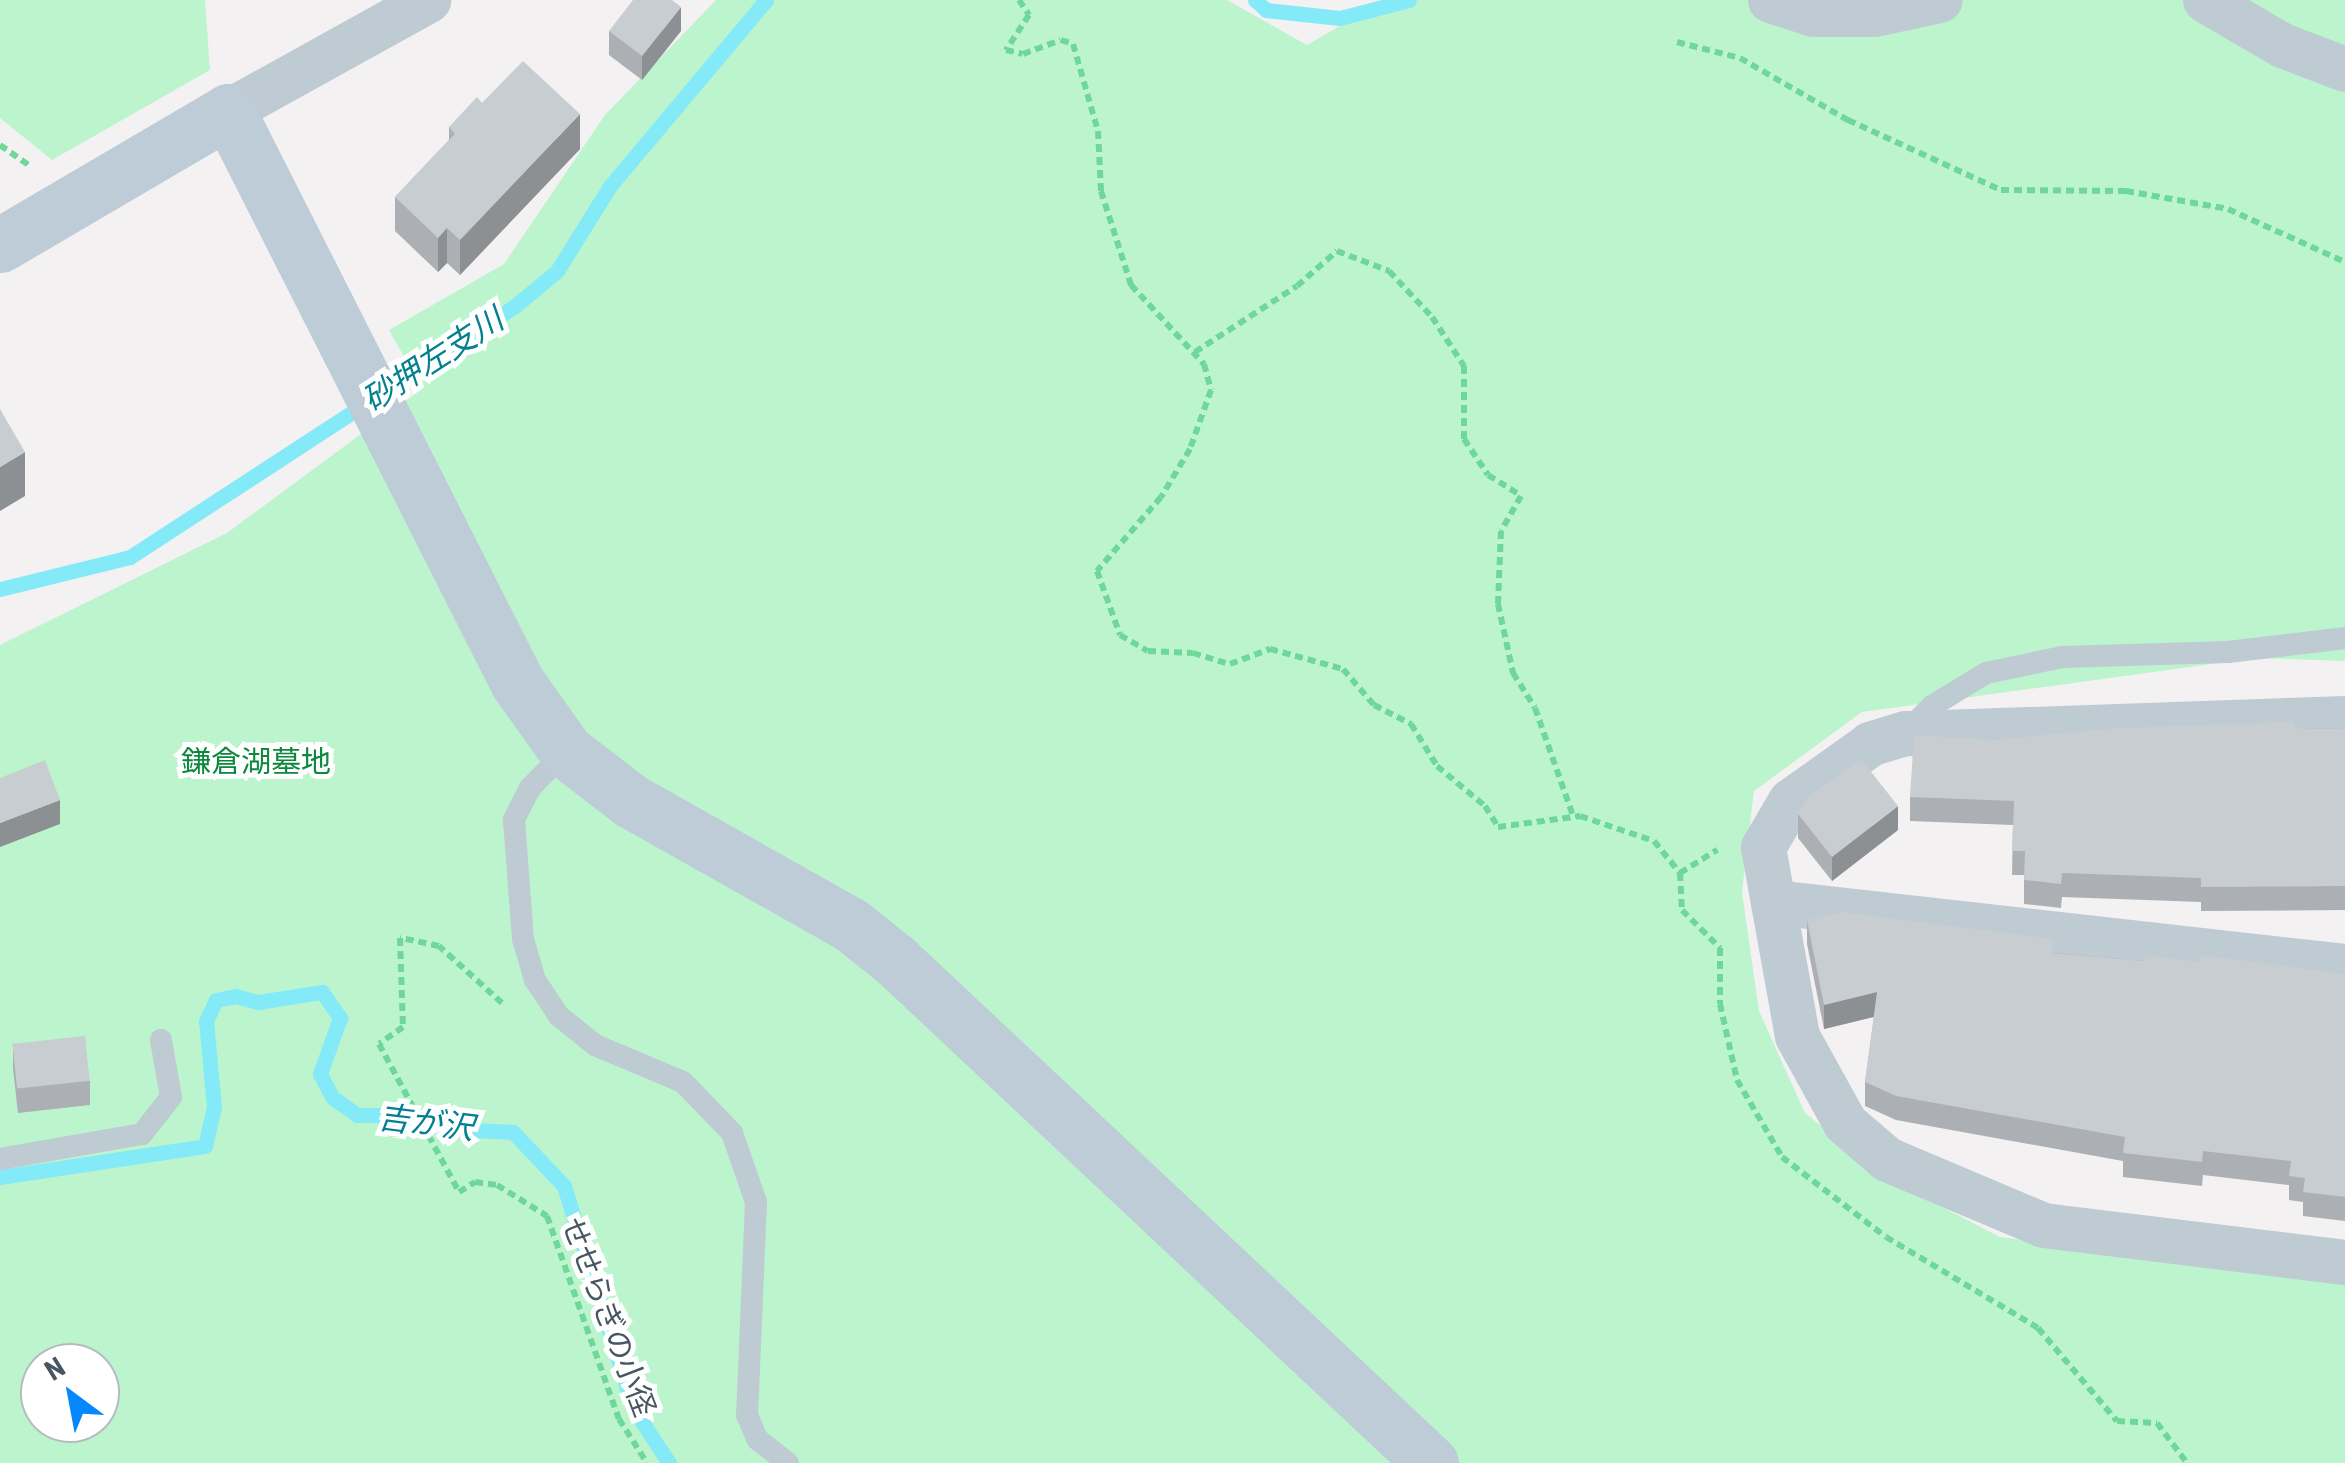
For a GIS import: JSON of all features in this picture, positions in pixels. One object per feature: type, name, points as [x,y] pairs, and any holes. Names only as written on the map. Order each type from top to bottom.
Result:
[{"type":"street","points":[[0,245],[228,111],[428,0]]},
{"type":"street","points":[[1770,0],[1813,14],[1858,14],[1940,0]]},
{"type":"street","points":[[2205,0],[2282,45],[2345,69]]},
{"type":"street","points":[[228,111],[517,682],[566,750],[631,802],[851,925],[895,960],[1431,1463]]},
{"type":"street","points":[[2345,718],[1905,733],[1870,744],[1778,816],[1764,847],[1797,1036],[1845,1123],[1887,1159],[2042,1225],[2345,1262]]},
{"type":"street","points":[[1774,902],[2345,966]]},
{"type":"lane","points":[[1905,733],[1932,706],[1986,673],[2062,657],[2228,652],[2345,638]]},
{"type":"lane","points":[[566,750],[530,788],[514,820],[522,939],[535,980],[559,1016],[594,1045],[683,1082],[732,1133],[756,1202],[747,1415],[757,1440],[788,1463]]},
{"type":"lane","points":[[0,1158],[142,1134],[171,1097],[161,1040]]},
{"type":"path","points":[[1019,0],[1029,15],[1006,50],[1023,54],[1061,40],[1074,44],[1098,132],[1101,191],[1131,285],[1195,352],[1211,390],[1190,449],[1161,497],[1096,572],[1120,634],[1148,650],[1193,652],[1230,664],[1270,649],[1343,669],[1374,705],[1410,724],[1437,766],[1498,827],[1573,816],[1654,841],[1680,873],[1682,910],[1720,948],[1720,1004],[1737,1080],[1782,1158],[1886,1237],[2038,1328],[2118,1421],[2157,1423],[2186,1463]]},
{"type":"path","points":[[1677,42],[1740,58],[1848,120],[2001,190],[2126,190],[2228,210],[2345,262]]},
{"type":"path","points":[[1195,352],[1297,286],[1337,251],[1389,271],[1432,317],[1464,366],[1464,439],[1488,475],[1521,496],[1501,531],[1498,604],[1514,673],[1535,708],[1573,816]]},
{"type":"path","name":"せせらぎの小径","points":[[510,1011],[462,961],[417,938],[400,938],[403,1027],[379,1044],[458,1192],[476,1182],[497,1184],[546,1216],[619,1419],[647,1463]]},
{"type":"green space","points":[[0,0],[205,0],[210,70],[52,160],[0,118]]},
{"type":"green space","name":"鎌倉湖墓地","points":[[716,0],[1227,0],[1307,45],[1384,0],[2345,0],[2345,661],[2255,658],[1862,712],[1754,791],[1742,892],[1759,1011],[1805,1113],[1886,1178],[2000,1237],[2345,1282],[2345,1463],[0,1463],[0,645],[227,533],[422,389],[389,330],[504,264],[605,115]]},
{"type":"building","points":[[633,0],[672,0],[681,7],[642,56],[609,31]]},
{"type":"building","points":[[523,61],[580,114],[460,240],[447,228],[438,238],[395,197],[455,134],[449,127],[477,97],[482,103]]},
{"type":"building","points":[[0,409],[25,452],[0,467]]},
{"type":"building","points":[[2294,722],[2295,728],[2345,729],[2345,886],[2201,887],[2201,878],[2062,873],[2061,884],[2024,880],[2025,851],[2012,851],[2014,801],[1910,797],[1914,735],[1992,740],[2118,728]]},
{"type":"building","points":[[1861,759],[1898,806],[1832,857],[1798,814],[1808,797]]},
{"type":"building","points":[[45,760],[60,800],[0,823],[0,778]]},
{"type":"building","points":[[1842,912],[2054,939],[2052,953],[2144,961],[2145,955],[2200,962],[2200,955],[2345,974],[2345,1197],[2303,1192],[2305,1178],[2289,1176],[2291,1161],[2203,1151],[2202,1162],[2123,1153],[2125,1137],[1896,1096],[1865,1082],[1877,992],[1824,1005],[1807,920]]},
{"type":"building","points":[[85,1036],[90,1081],[17,1088],[12,1044]]},
{"type":"waterway","name":"砂押左支川","points":[[0,589],[130,557],[515,306],[557,271],[610,186],[766,0]]},
{"type":"waterway","name":"砂押左支川","points":[[1255,0],[1266,10],[1340,18],[1409,0]]},
{"type":"waterway","name":"吉が沢","points":[[0,1177],[205,1146],[214,1107],[206,1021],[216,1000],[235,996],[258,1002],[322,992],[340,1018],[320,1074],[333,1098],[357,1115],[407,1115],[452,1129],[513,1132],[564,1186],[633,1408],[669,1463]]}]
